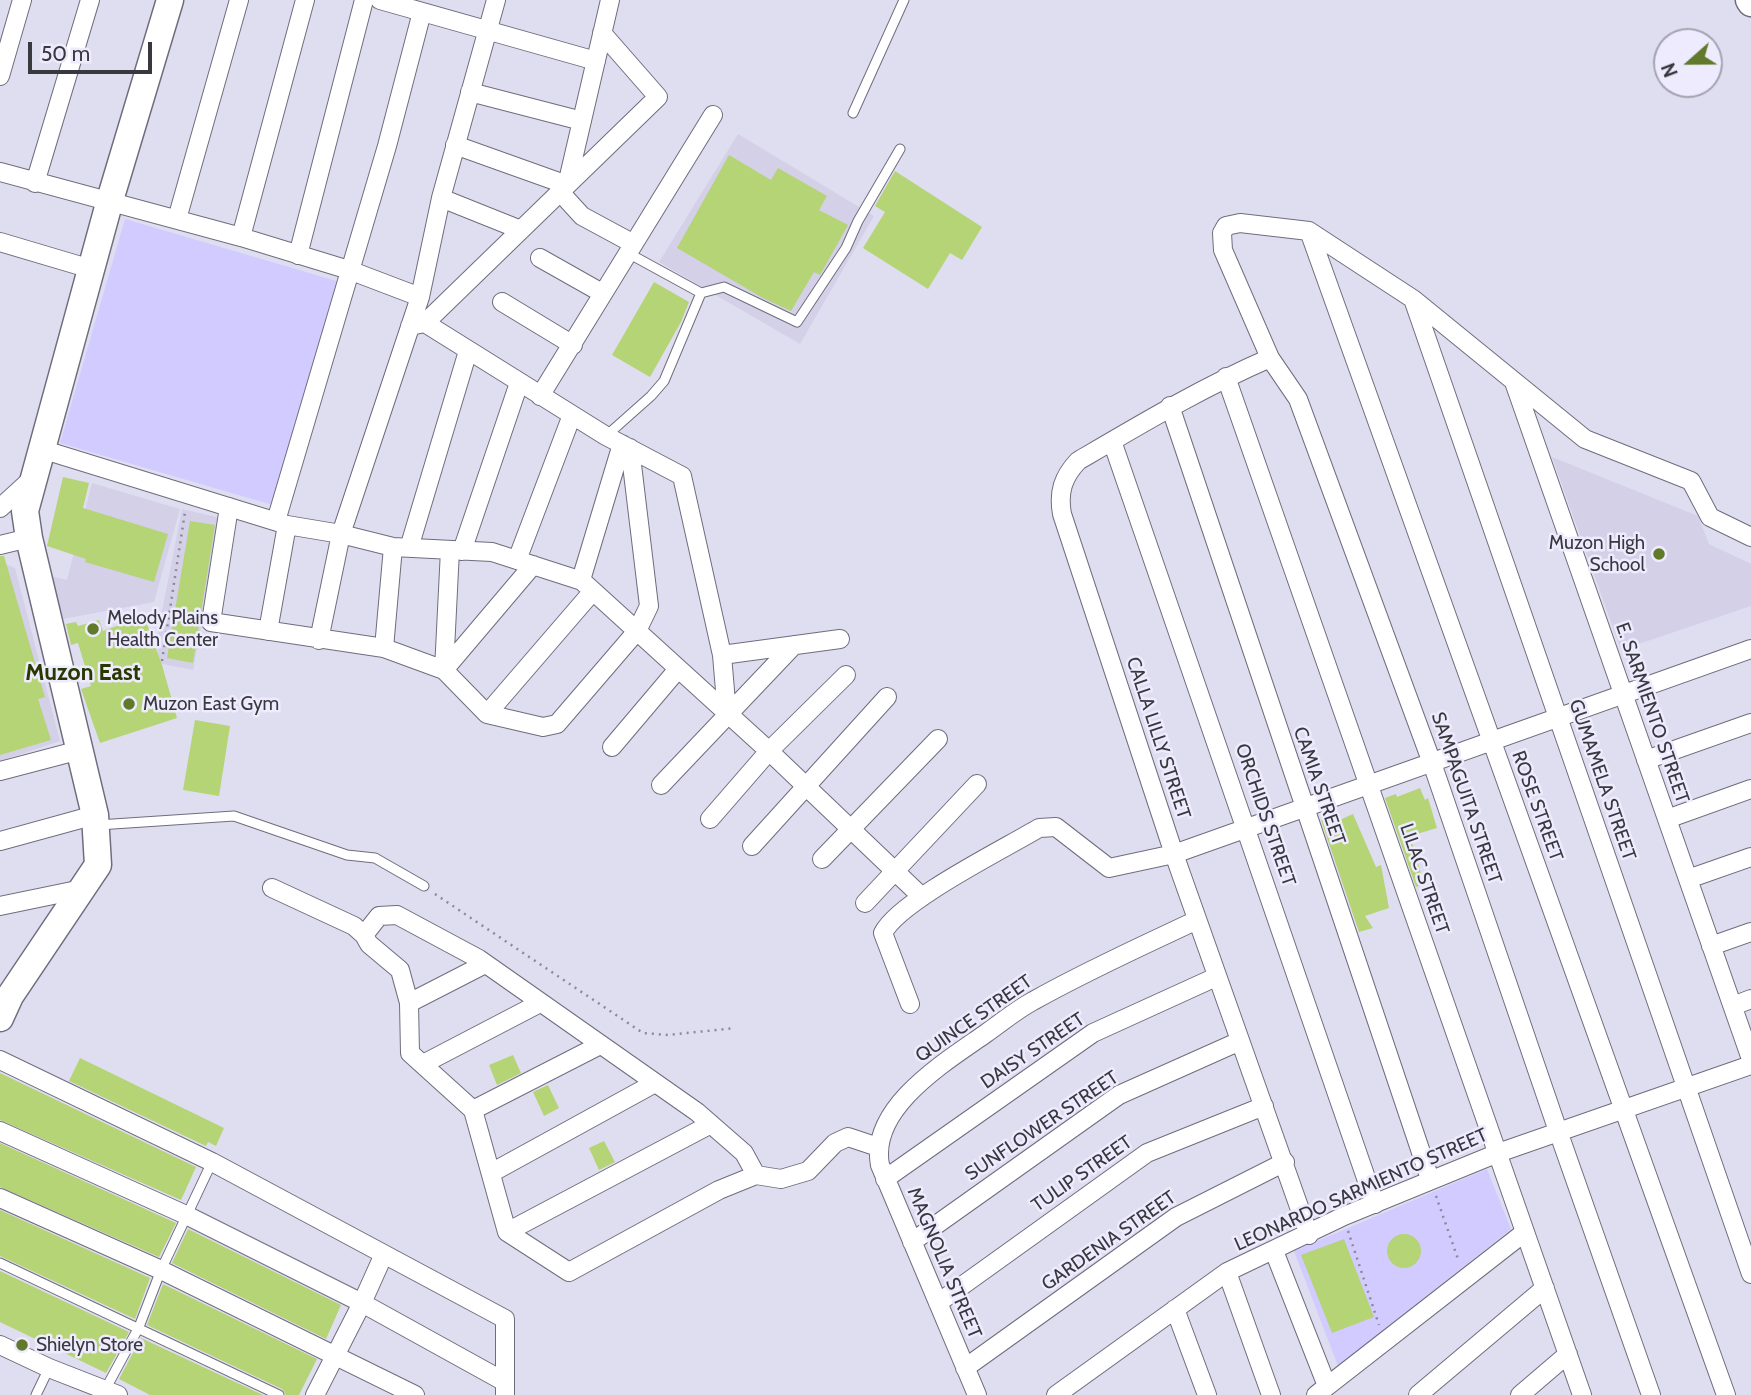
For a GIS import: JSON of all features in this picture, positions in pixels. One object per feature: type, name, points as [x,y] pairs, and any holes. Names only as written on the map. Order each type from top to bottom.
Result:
[{"type":"street","points":[[0,76],[22,0]]},
{"type":"street","points":[[35,183],[90,0]]},
{"type":"street","points":[[0,1018],[10,996],[98,865],[95,820],[25,511],[110,200],[170,0]]},
{"type":"street","points":[[177,219],[239,0]]},
{"type":"street","points":[[241,237],[305,0]]},
{"type":"street","points":[[299,255],[364,0]]},
{"type":"street","points":[[380,0],[596,61]]},
{"type":"street","points":[[319,640],[341,534],[417,325],[440,198],[496,0]]},
{"type":"street","points":[[564,188],[610,0]]},
{"type":"street","points":[[268,631],[281,523],[422,12]]},
{"type":"street","points":[[417,325],[521,230],[658,97],[602,33]]},
{"type":"street","points":[[470,92],[582,121]]},
{"type":"street","points":[[540,396],[573,345],[629,247],[713,115]]},
{"type":"street","points":[[455,145],[564,188],[582,216],[629,247]]},
{"type":"street","points":[[0,172],[241,237],[349,270],[420,297]]},
{"type":"street","points":[[440,198],[521,230]]},
{"type":"street","name":"SAMPAGUITA STREET","points":[[1309,231],[1240,223],[1226,226],[1222,233],[1223,250],[1270,358],[1298,399],[1432,762],[1651,1395]]},
{"type":"street","points":[[1309,231],[1413,299],[1585,439],[1691,481],[1710,517],[1751,537]]},
{"type":"street","name":"ROSE STREET","points":[[1309,231],[1726,1395]]},
{"type":"street","points":[[0,242],[92,269]]},
{"type":"street","points":[[540,258],[602,293]]},
{"type":"street","name":"GUMAMELA STREET","points":[[1413,299],[1751,1274]]},
{"type":"street","points":[[502,302],[573,345]]},
{"type":"street","points":[[417,325],[468,351],[619,443],[682,476],[722,655],[727,714]]},
{"type":"street","points":[[384,648],[401,548],[468,351]]},
{"type":"street","name":"CALLA LILLY STREET","points":[[1270,358],[1170,406],[1078,461],[1068,472],[1059,499],[1174,854],[1309,1234]]},
{"type":"street","name":"LILAC STREET","points":[[1226,377],[1582,1395]]},
{"type":"street","name":"E. SARMIENTO STREET","points":[[1514,381],[1751,1059]]},
{"type":"street","points":[[444,670],[456,550],[519,383]]},
{"type":"street","name":"CAMIA STREET","points":[[1170,406],[1430,1179]]},
{"type":"street","points":[[444,670],[525,563],[572,415]]},
{"type":"street","name":"ORCHIDS STREET","points":[[1112,441],[1376,1204]]},
{"type":"street","points":[[229,507],[211,622],[384,648],[444,670],[487,714],[543,727],[557,724],[637,631],[649,606],[619,443]]},
{"type":"street","points":[[487,714],[587,585],[619,443]]},
{"type":"street","points":[[41,449],[281,523],[401,548],[492,552],[587,585],[769,751],[804,788],[922,897]]},
{"type":"street","points":[[0,508],[34,477]]},
{"type":"street","points":[[0,545],[29,538]]},
{"type":"street","points":[[722,655],[840,639]]},
{"type":"street","points":[[661,785],[794,645]]},
{"type":"street","points":[[910,1004],[883,933],[889,921],[922,897],[1039,828],[1056,827],[1109,868],[1174,854],[1751,649]]},
{"type":"street","points":[[612,747],[678,669]]},
{"type":"street","points":[[710,818],[769,751],[846,675]]},
{"type":"street","points":[[752,846],[887,697]]},
{"type":"street","points":[[1646,760],[1751,723]]},
{"type":"street","points":[[822,859],[939,739]]},
{"type":"street","points":[[0,771],[80,750]]},
{"type":"street","points":[[865,903],[977,784]]},
{"type":"street","points":[[1667,818],[1751,789]]},
{"type":"street","points":[[0,841],[95,820]]},
{"type":"street","points":[[1688,879],[1751,857]]},
{"type":"street","points":[[272,888],[354,926],[369,944],[400,970],[409,1003],[410,1053],[474,1110],[507,1231],[569,1272],[719,1190],[756,1175],[781,1179],[808,1171],[835,1143],[848,1137],[878,1147]]},
{"type":"street","points":[[0,906],[82,889]]},
{"type":"street","points":[[364,935],[379,916],[397,915],[485,964],[711,1124],[744,1153],[756,1175]]},
{"type":"street","name":"QUINCE STREET","points":[[878,1147],[886,1126],[900,1103],[922,1080],[948,1060],[1032,1001],[1197,920]]},
{"type":"street","points":[[1711,946],[1751,932]]},
{"type":"street","points":[[409,1003],[485,964]]},
{"type":"street","name":"DAISY STREET","points":[[885,1179],[1093,1034],[1216,976]]},
{"type":"street","points":[[1732,1006],[1751,999]]},
{"type":"street","points":[[423,1064],[540,1003]]},
{"type":"street","name":"SUNFLOWER STREET","points":[[912,1242],[1119,1095],[1240,1041]]},
{"type":"street","points":[[474,1110],[600,1045]]},
{"type":"street","points":[[0,1060],[212,1162],[505,1319],[505,1388]]},
{"type":"street","name":"LEONARDO SARMIENTO STREET","points":[[1056,1395],[1227,1272],[1343,1216],[1497,1153],[1751,1065]]},
{"type":"street","points":[[491,1172],[655,1083]]},
{"type":"street","name":"TULIP STREET","points":[[938,1303],[1147,1153],[1264,1106]]},
{"type":"street","points":[[507,1231],[711,1124]]},
{"type":"street","points":[[0,1131],[186,1215],[362,1303],[505,1388]]},
{"type":"street","name":"MAGNOLIA STREET","points":[[878,1147],[885,1179],[977,1395]]},
{"type":"street","name":"GARDENIA STREET","points":[[965,1368],[1176,1217],[1285,1162]]},
{"type":"street","points":[[0,1198],[161,1270],[415,1395]]},
{"type":"street","points":[[1274,1251],[1322,1390],[1525,1232]]},
{"type":"street","points":[[315,1395],[384,1254]]},
{"type":"street","points":[[1227,1272],[1271,1395]]},
{"type":"street","points":[[1418,1395],[1545,1289]]},
{"type":"street","points":[[1175,1309],[1207,1395]]},
{"type":"street","points":[[0,1345],[109,1393]]},
{"type":"street","points":[[1520,1395],[1568,1354]]},
{"type":"lane","points":[[853,113],[904,0]]},
{"type":"lane","points":[[629,247],[701,293],[724,287],[797,323],[846,248],[858,221],[900,149]]},
{"type":"lane","points":[[619,443],[664,381],[701,293]]},
{"type":"lane","points":[[95,820],[234,816],[347,855],[375,858],[424,886]]},
{"type":"lane","points":[[109,1393],[139,1328],[161,1270],[212,1162]]},
{"type":"lane","points":[[0,1263],[279,1395]]},
{"type":"lane","points":[[36,1395],[49,1368]]},
{"type":"path","points":[[162,661],[185,511]]},
{"type":"path","points":[[424,886],[643,1032],[668,1035],[735,1028]]},
{"type":"path","points":[[1430,1179],[1465,1279]]},
{"type":"path","points":[[1343,1216],[1385,1341]]},
{"type":"shaded area","points":[[738,134],[874,216],[800,344],[659,262]]},
{"type":"shaded area","points":[[125,219],[340,282],[276,506],[60,443]]},
{"type":"shaded area","name":"Muzon High School","points":[[1552,457],[1698,516],[1709,544],[1751,564],[1751,606],[1621,650]]},
{"type":"shaded area","points":[[92,483],[180,509],[154,602],[63,619],[51,576],[67,580]]},
{"type":"shaded area","points":[[182,509],[221,518],[193,670],[158,663],[157,637]]},
{"type":"shaded area","points":[[0,562],[15,568],[60,741],[0,761]]},
{"type":"shaded area","points":[[1487,1169],[1511,1229],[1338,1366],[1294,1251]]},
{"type":"building","points":[[729,155],[771,180],[778,168],[827,196],[819,210],[848,225],[820,275],[814,272],[791,311],[763,298],[677,248]]},
{"type":"building","points":[[895,171],[982,227],[962,260],[950,253],[928,289],[863,248],[885,212],[875,206]]},
{"type":"building","points":[[654,282],[689,302],[681,322],[650,377],[612,355]]},
{"type":"building","points":[[63,477],[89,483],[83,508],[168,534],[154,582],[85,562],[86,559],[47,546]]},
{"type":"building","points":[[190,521],[215,525],[193,663],[167,658]]},
{"type":"building","points":[[0,556],[4,556],[45,697],[38,699],[51,740],[0,755]]},
{"type":"building","points":[[144,616],[177,718],[100,743],[81,689],[91,686],[78,643],[71,645],[66,624],[76,622],[78,626],[99,620],[103,631]]},
{"type":"building","points":[[195,720],[230,726],[219,796],[183,790]]},
{"type":"building","points":[[1420,788],[1425,800],[1428,798],[1437,828],[1410,836],[1424,884],[1416,887],[1385,798],[1396,794],[1397,797]]},
{"type":"building","points":[[1353,814],[1376,867],[1381,865],[1389,908],[1365,916],[1373,928],[1359,932],[1321,820],[1332,816],[1333,823]]},
{"type":"building","points":[[513,1055],[521,1073],[497,1085],[489,1065]]},
{"type":"building","points":[[80,1058],[224,1128],[216,1146],[208,1142],[206,1146],[69,1081]]},
{"type":"building","points":[[0,1073],[196,1167],[181,1200],[0,1120]]},
{"type":"building","points":[[548,1085],[559,1108],[544,1116],[533,1092]]},
{"type":"building","points":[[604,1141],[615,1162],[599,1170],[589,1148]]},
{"type":"building","points":[[0,1143],[176,1223],[159,1257],[0,1187]]},
{"type":"building","points":[[0,1210],[150,1278],[135,1319],[0,1256]]},
{"type":"building","points":[[188,1229],[341,1305],[326,1339],[172,1263]]},
{"type":"building","points":[[1404,1234],[1416,1239],[1421,1251],[1416,1263],[1404,1268],[1392,1263],[1387,1251],[1392,1239]]},
{"type":"building","points":[[1344,1239],[1374,1317],[1332,1333],[1301,1255]]},
{"type":"building","points":[[0,1271],[129,1332],[106,1373],[0,1322]]},
{"type":"building","points":[[163,1284],[317,1359],[299,1395],[286,1395],[282,1389],[147,1325]]},
{"type":"building","points":[[141,1338],[263,1395],[150,1395],[119,1379]]},
{"type":"place","name":"Muzon High School","points":[[1659,554]]},
{"type":"place","name":"Melody Plains Health Center","points":[[93,629]]},
{"type":"place","name":"Muzon East Gym","points":[[129,704]]},
{"type":"place","name":"Shielyn Store","points":[[22,1345]]},
{"type":"district","name":"Muzon East","points":[[83,673]]}]
